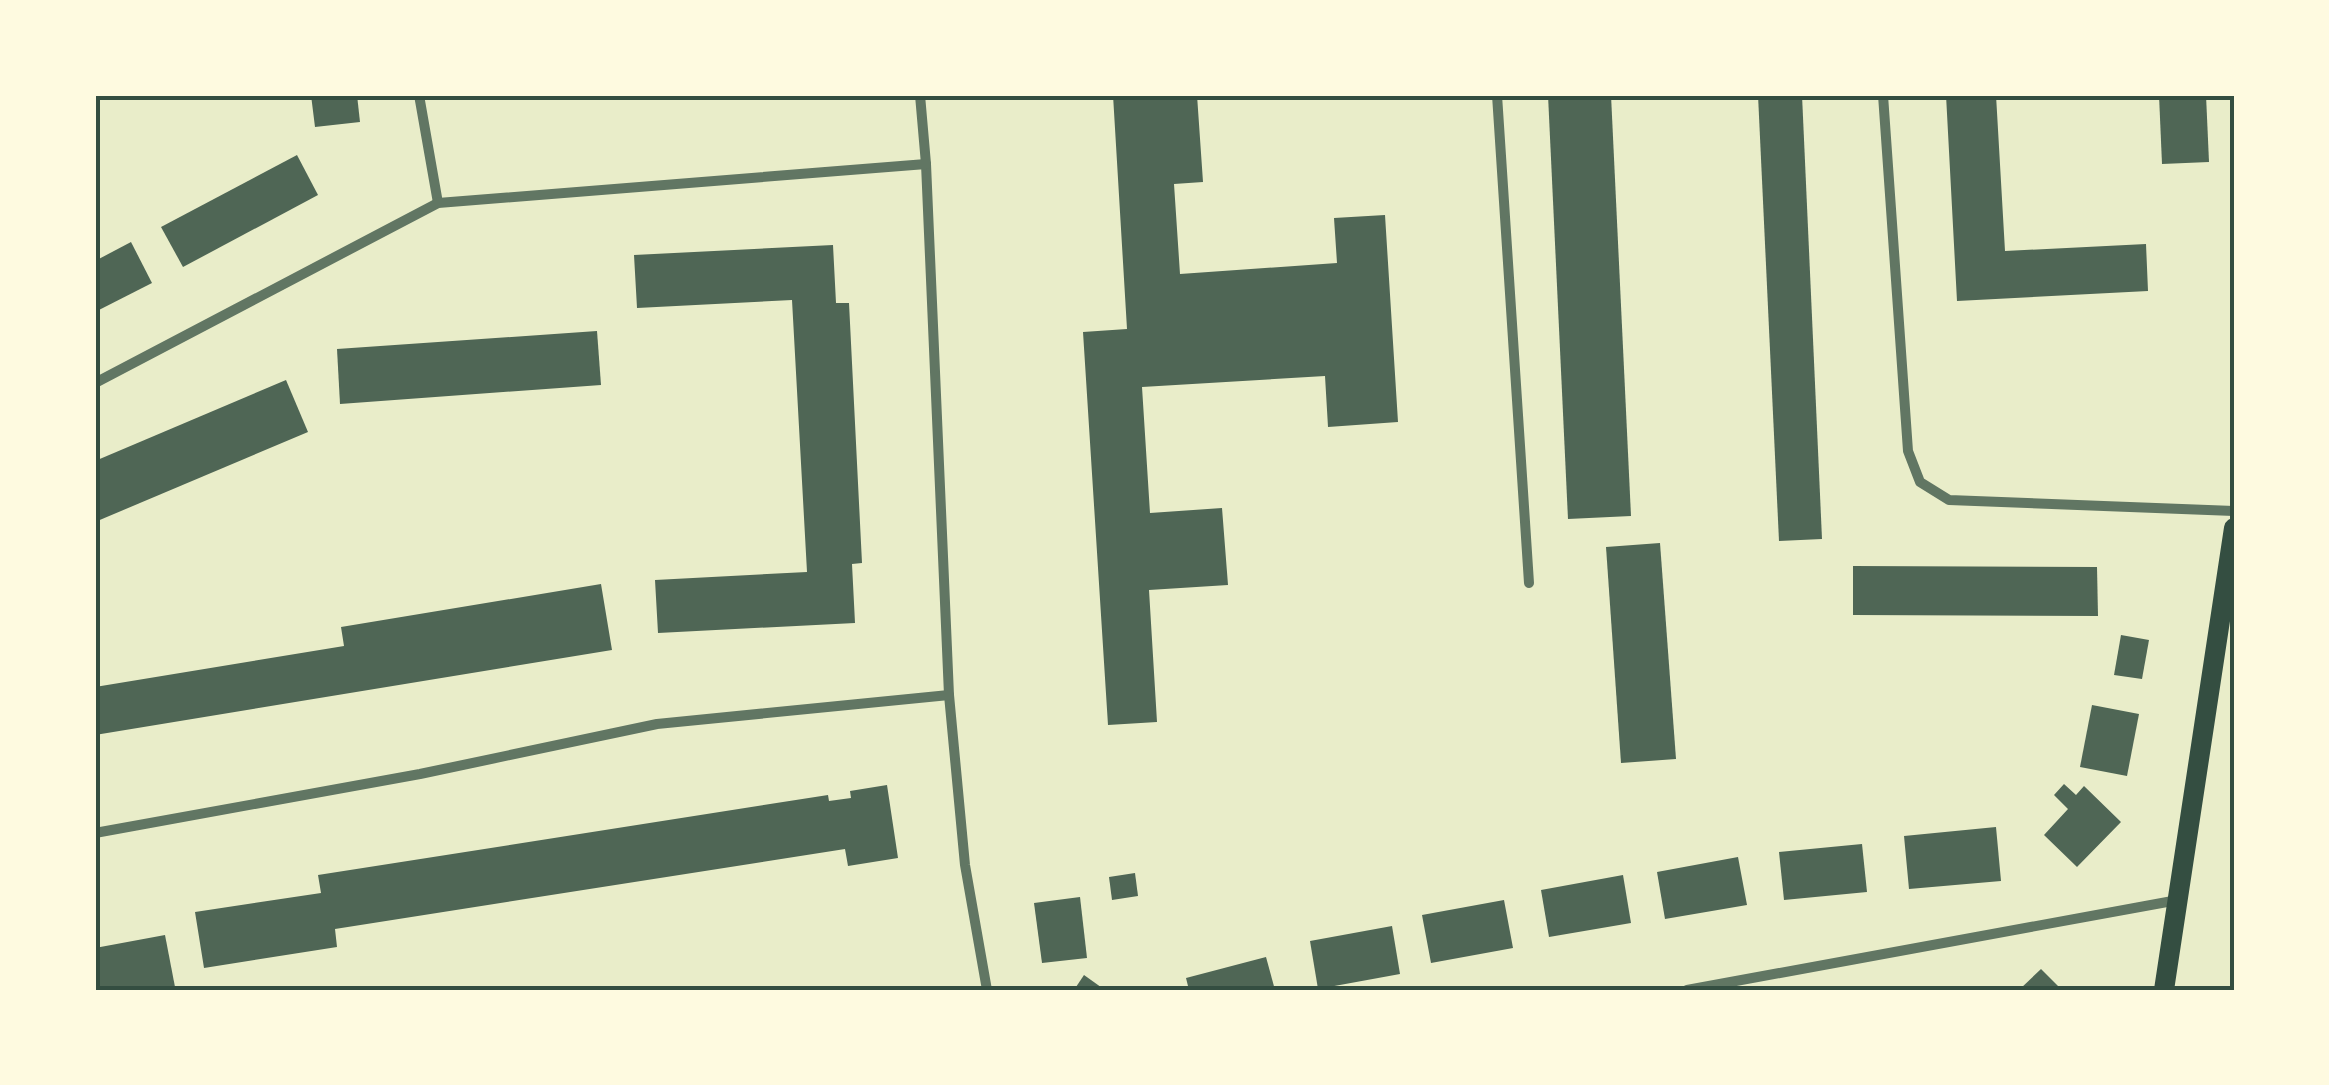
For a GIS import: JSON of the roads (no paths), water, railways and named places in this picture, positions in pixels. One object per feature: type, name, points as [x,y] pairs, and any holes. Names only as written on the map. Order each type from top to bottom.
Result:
[{"type":"main road","points":[[2164,990],[2230,575],[2234,528]]},
{"type":"street","points":[[419,95],[438,203]]},
{"type":"street","points":[[920,95],[948,695],[964,865],[987,990]]},
{"type":"street","points":[[1497,95],[1529,583]]},
{"type":"street","points":[[1883,95],[1908,451],[1920,482],[1949,500],[2234,511]]},
{"type":"street","points":[[95,383],[438,203],[926,164]]},
{"type":"street","points":[[95,833],[420,774],[657,724],[948,695]]},
{"type":"street","points":[[1687,990],[2178,900]]}]
